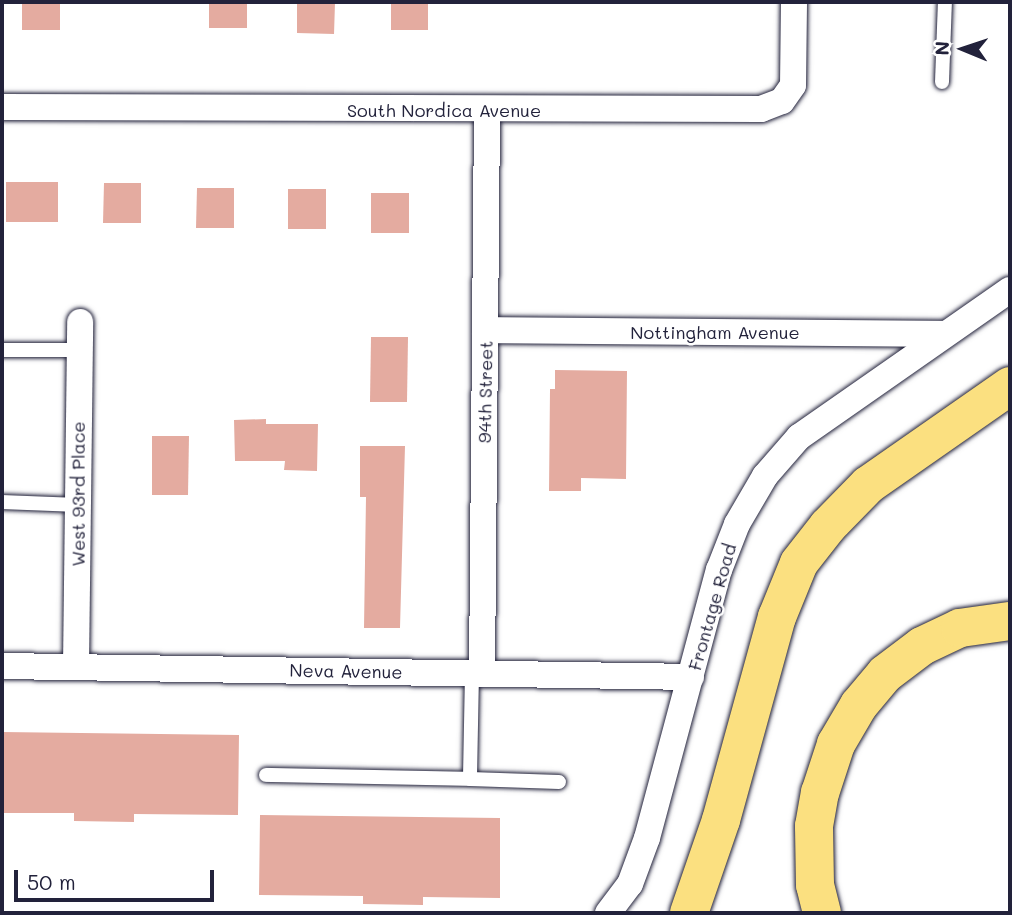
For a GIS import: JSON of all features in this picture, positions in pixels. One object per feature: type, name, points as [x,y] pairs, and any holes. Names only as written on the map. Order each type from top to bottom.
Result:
[{"type":"main road","points":[[690,913],[721,820],[776,617],[799,563],[828,526],[868,485],[1010,386]]},
{"type":"main road","points":[[822,913],[815,885],[814,826],[820,793],[836,744],[859,705],[885,674],[922,646],[960,628],[1010,621]]},
{"type":"street","name":"South Nordica Avenue","points":[[2,107],[749,110],[773,105],[788,95],[793,85],[793,2]]},
{"type":"street","name":"94th Street","points":[[477,673],[487,111]]},
{"type":"street","name":"Frontage Road","points":[[608,913],[630,884],[647,838],[719,570],[737,524],[765,476],[799,437],[1010,290]]},
{"type":"street","name":"West 93rd Place","points":[[76,666],[80,321]]},
{"type":"street","name":"Nottingham Avenue","points":[[485,330],[944,334]]},
{"type":"street","name":"Neva Avenue","points":[[2,666],[691,677]]},
{"type":"lane","points":[[942,82],[945,2]]},
{"type":"lane","points":[[2,350],[79,350]]},
{"type":"lane","points":[[2,502],[78,505]]},
{"type":"lane","points":[[470,779],[477,673]]},
{"type":"lane","points":[[266,775],[558,782]]},
{"type":"building","points":[[22,2],[60,2],[60,30],[22,30]]},
{"type":"building","points":[[209,2],[247,2],[247,28],[209,28]]},
{"type":"building","points":[[297,2],[335,2],[334,34],[297,33]]},
{"type":"building","points":[[391,2],[428,2],[428,30],[391,30]]},
{"type":"building","points":[[6,182],[58,182],[58,222],[6,222]]},
{"type":"building","points":[[104,183],[141,183],[141,223],[103,223]]},
{"type":"building","points":[[197,188],[234,188],[234,228],[196,228]]},
{"type":"building","points":[[288,189],[326,189],[326,229],[288,229]]},
{"type":"building","points":[[371,193],[409,193],[409,233],[371,233]]},
{"type":"building","points":[[371,337],[408,337],[407,402],[370,402]]},
{"type":"building","points":[[555,370],[627,371],[626,479],[581,478],[581,491],[549,491],[550,389],[555,389]]},
{"type":"building","points":[[266,419],[266,424],[318,424],[317,471],[284,470],[285,461],[235,461],[234,420]]},
{"type":"building","points":[[152,436],[189,436],[188,495],[152,495]]},
{"type":"building","points":[[360,446],[405,446],[400,628],[364,628],[366,497],[360,497]]},
{"type":"building","points":[[2,732],[239,735],[238,815],[134,814],[134,822],[74,821],[74,813],[2,813]]},
{"type":"building","points":[[260,815],[500,818],[500,898],[423,897],[423,905],[363,904],[363,896],[259,895]]}]
